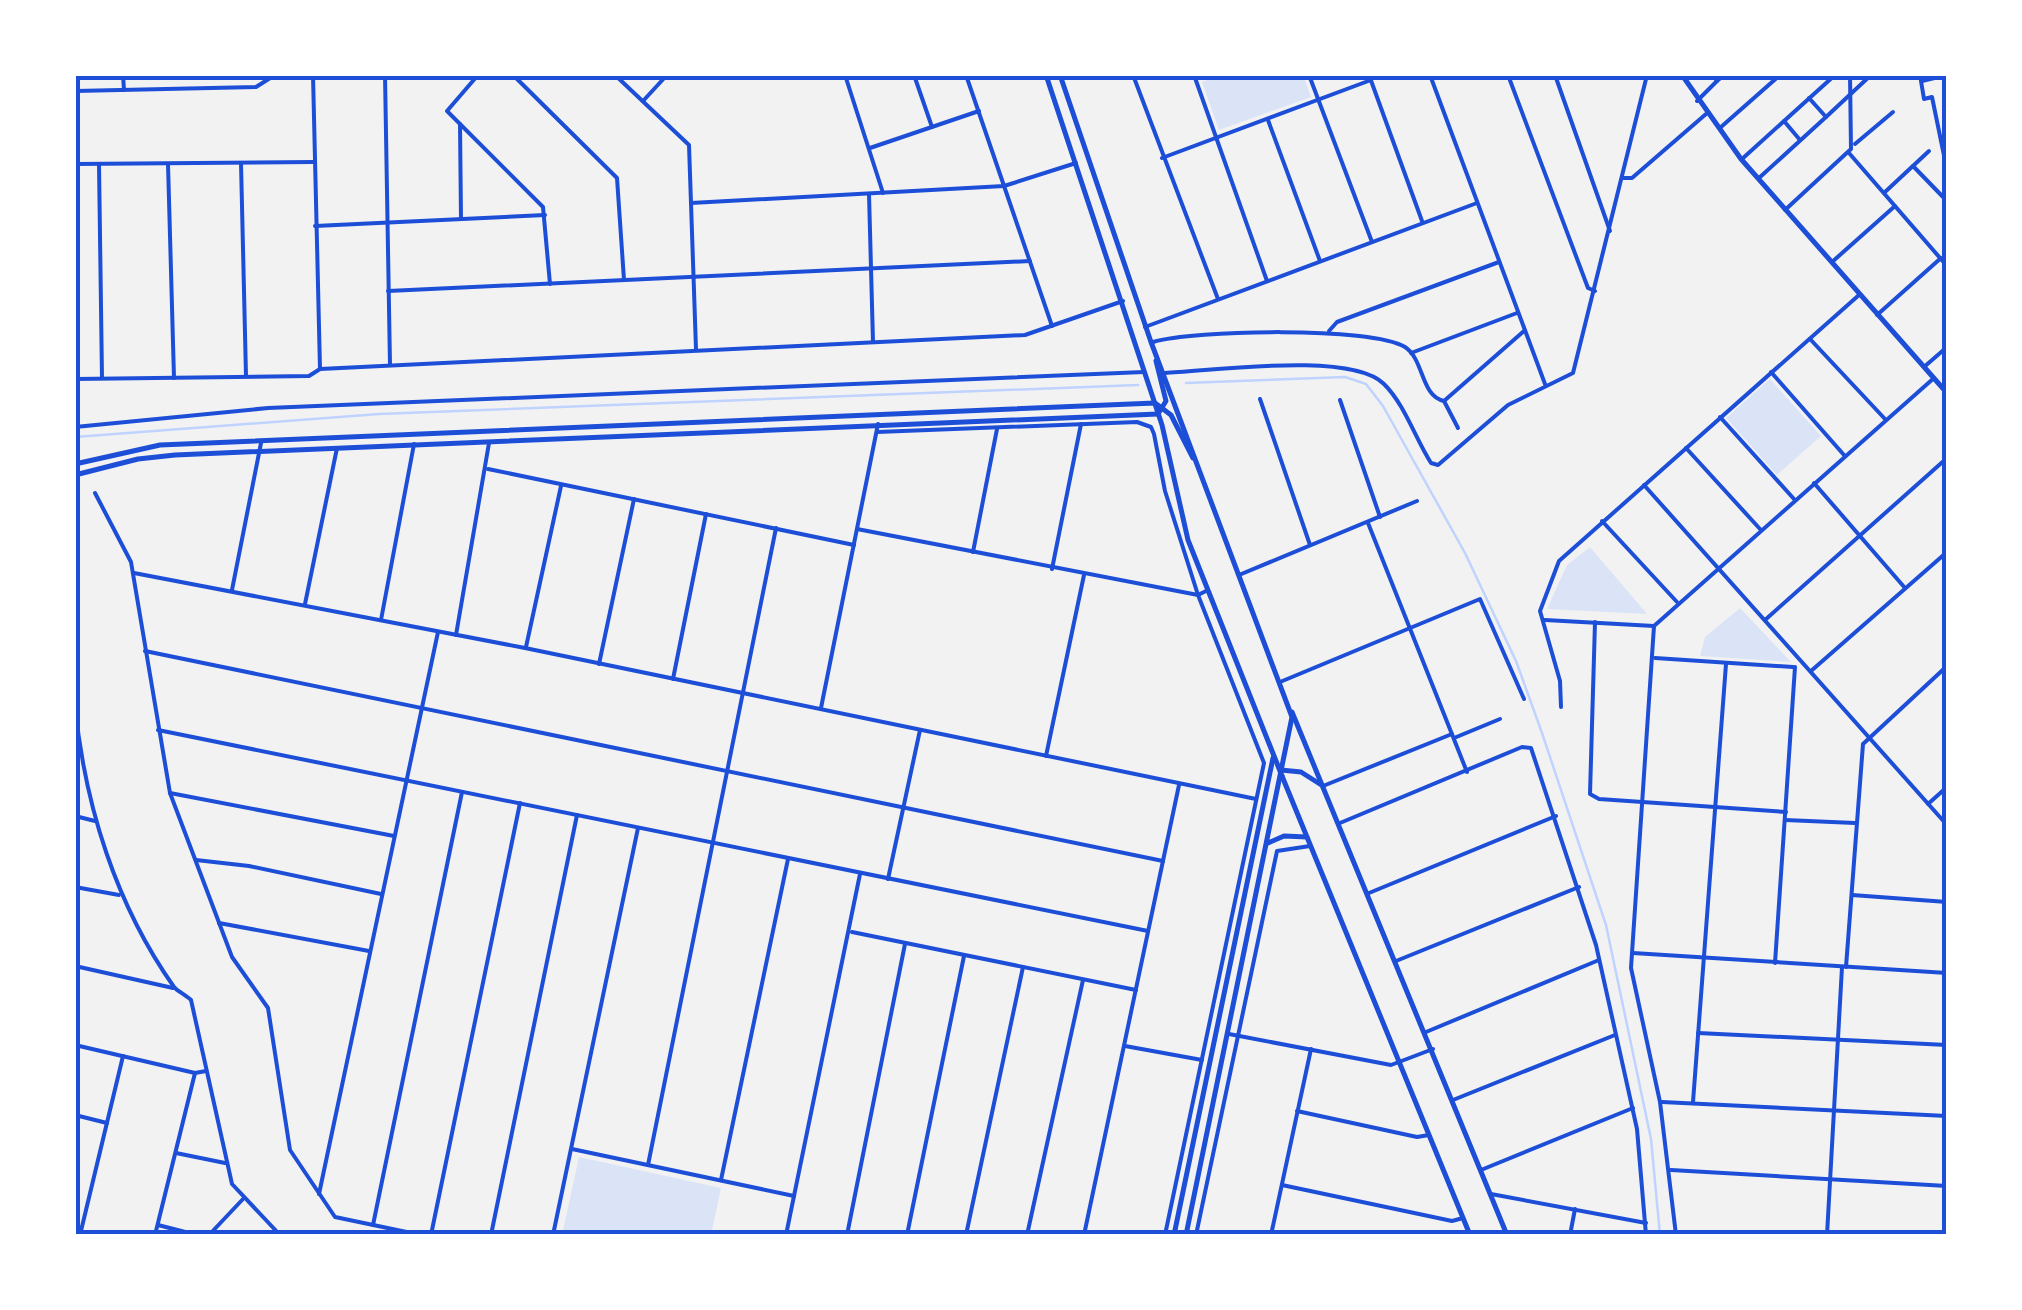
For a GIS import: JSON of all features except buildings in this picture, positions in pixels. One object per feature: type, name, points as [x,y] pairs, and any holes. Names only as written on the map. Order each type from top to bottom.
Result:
[{"type":"main road","points":[[1046,75],[1146,372],[1174,493],[1206,591],[1470,1235]]},
{"type":"main road","points":[[1060,75],[1145,327],[1166,373],[1290,709],[1507,1235]]},
{"type":"main road","points":[[1682,75],[1741,159],[1947,393]]},
{"type":"main road","points":[[1156,355],[1164,407],[1198,465]]},
{"type":"main road","points":[[75,464],[145,447],[1155,403],[1164,407]]},
{"type":"main road","points":[[75,476],[138,458],[1158,414],[1164,407]]},
{"type":"main road","points":[[1186,1235],[1286,759],[1290,709]]},
{"type":"main road","points":[[1274,758],[1286,759]]},
{"type":"main road","points":[[1174,1235],[1274,758]]},
{"type":"main road","points":[[1270,778],[1282,772],[1301,772],[1323,786]]},
{"type":"main road","points":[[1268,842],[1289,836],[1307,837]]},
{"type":"street","points":[[123,75],[124,90]]},
{"type":"street","points":[[75,91],[263,86],[274,75]]},
{"type":"street","points":[[313,75],[320,368]]},
{"type":"street","points":[[385,75],[390,365]]},
{"type":"street","points":[[478,75],[447,111],[543,207],[550,284]]},
{"type":"street","points":[[513,75],[617,178],[624,280]]},
{"type":"street","points":[[615,75],[689,145],[696,349]]},
{"type":"street","points":[[643,101],[667,75]]},
{"type":"street","points":[[846,75],[883,193]]},
{"type":"street","points":[[914,75],[932,127]]},
{"type":"street","points":[[966,75],[1052,326]]},
{"type":"street","points":[[1133,75],[1218,299]]},
{"type":"street","points":[[1194,75],[1267,281]]},
{"type":"street","points":[[1310,75],[1372,242]]},
{"type":"street","points":[[1430,75],[1545,384]]},
{"type":"street","points":[[1508,75],[1588,288],[1596,291]]},
{"type":"street","points":[[1555,75],[1610,231]]},
{"type":"street","points":[[1166,373],[1332,367],[1368,372],[1393,395],[1434,466],[1508,405],[1573,373],[1647,75]]},
{"type":"street","points":[[1712,75],[1717,81]]},
{"type":"street","points":[[1697,100],[1724,75]]},
{"type":"street","points":[[1718,130],[1780,75]]},
{"type":"street","points":[[1741,159],[1835,75]]},
{"type":"street","points":[[1850,75],[1853,144]]},
{"type":"street","points":[[1758,179],[1871,75]]},
{"type":"street","points":[[1947,75],[1920,78],[1924,99],[1932,98],[1947,170]]},
{"type":"street","points":[[1162,158],[1370,78],[1422,222]]},
{"type":"street","points":[[1809,98],[1826,117]]},
{"type":"street","points":[[869,148],[979,111]]},
{"type":"street","points":[[1785,210],[1849,153],[1853,144],[1893,112]]},
{"type":"street","points":[[1622,178],[1632,178],[1706,114]]},
{"type":"street","points":[[1267,118],[1320,260]]},
{"type":"street","points":[[1784,122],[1800,140]]},
{"type":"street","points":[[460,124],[461,219]]},
{"type":"street","points":[[1884,193],[1929,151]]},
{"type":"street","points":[[1849,153],[1947,266]]},
{"type":"street","points":[[241,162],[246,376]]},
{"type":"street","points":[[75,164],[314,162]]},
{"type":"street","points":[[690,203],[1004,186],[1076,162]]},
{"type":"street","points":[[100,164],[102,378]]},
{"type":"street","points":[[168,164],[174,378]]},
{"type":"street","points":[[1914,166],[1944,198]]},
{"type":"street","points":[[869,194],[873,342]]},
{"type":"street","points":[[1145,327],[1477,203]]},
{"type":"street","points":[[1832,262],[1895,206]]},
{"type":"street","points":[[315,226],[546,215]]},
{"type":"street","points":[[1877,315],[1941,258]]},
{"type":"street","points":[[388,291],[1030,260]]},
{"type":"street","points":[[1328,332],[1337,322],[1499,262]]},
{"type":"street","points":[[1561,708],[1546,620],[1540,612],[1559,560],[1860,294]]},
{"type":"street","points":[[75,379],[309,376],[320,368],[1025,335],[1123,302]]},
{"type":"street","points":[[1411,353],[1517,313]]},
{"type":"street","points":[[1444,401],[1524,331]]},
{"type":"street","points":[[1151,342],[1328,332],[1394,343],[1411,353],[1433,396],[1444,401],[1458,428]]},
{"type":"street","points":[[1810,338],[1885,420]]},
{"type":"street","points":[[1924,367],[1947,348]]},
{"type":"street","points":[[75,427],[268,408],[1146,372]]},
{"type":"street","points":[[1772,372],[1844,455]]},
{"type":"street","points":[[1546,620],[1654,626],[1934,378]]},
{"type":"street","points":[[1260,399],[1310,545]]},
{"type":"street","points":[[1340,400],[1380,517]]},
{"type":"street","points":[[1719,417],[1794,499]]},
{"type":"street","points":[[976,420],[976,429]]},
{"type":"street","points":[[876,432],[1137,422],[1151,427],[1165,491],[1198,595],[1264,763],[1165,1235]]},
{"type":"street","points":[[821,710],[878,424]]},
{"type":"street","points":[[1052,569],[1081,424]]},
{"type":"street","points":[[973,552],[997,428]]},
{"type":"street","points":[[456,635],[488,469],[490,440]]},
{"type":"street","points":[[232,590],[260,441]]},
{"type":"street","points":[[381,620],[414,444]]},
{"type":"street","points":[[1685,447],[1760,529]]},
{"type":"street","points":[[305,604],[337,448]]},
{"type":"street","points":[[1764,620],[1947,458]]},
{"type":"street","points":[[488,469],[854,545]]},
{"type":"street","points":[[1814,482],[1905,588]]},
{"type":"street","points":[[1644,485],[1947,825]]},
{"type":"street","points":[[525,648],[561,486]]},
{"type":"street","points":[[95,492],[126,549],[134,573],[170,793],[232,957],[268,1008],[290,1150],[335,1217],[421,1235]]},
{"type":"street","points":[[599,664],[634,499]]},
{"type":"street","points":[[1240,576],[1417,501]]},
{"type":"street","points":[[673,680],[706,514]]},
{"type":"street","points":[[1602,521],[1678,604]]},
{"type":"street","points":[[1368,523],[1467,772]]},
{"type":"street","points":[[648,1165],[776,528]]},
{"type":"street","points":[[857,529],[1198,595],[1206,591]]},
{"type":"street","points":[[1811,672],[1947,552]]},
{"type":"street","points":[[134,573],[525,648],[1256,800]]},
{"type":"street","points":[[1046,756],[1084,574]]},
{"type":"street","points":[[1280,682],[1480,599],[1524,700]]},
{"type":"street","points":[[1595,622],[1590,794],[1599,799],[1786,812]]},
{"type":"street","points":[[1654,626],[1646,801],[1631,968],[1660,1102],[1676,1235]]},
{"type":"street","points":[[319,1194],[438,632]]},
{"type":"street","points":[[145,651],[1163,860]]},
{"type":"street","points":[[1655,658],[1795,667]]},
{"type":"street","points":[[1776,963],[1795,667],[1800,662]]},
{"type":"street","points":[[1692,1102],[1726,664]]},
{"type":"street","points":[[1827,1235],[1858,763],[1868,736],[1947,666]]},
{"type":"street","points":[[75,706],[97,821],[119,895],[174,989]]},
{"type":"street","points":[[1323,786],[1500,719]]},
{"type":"street","points":[[158,730],[1148,932]]},
{"type":"street","points":[[888,880],[920,730]]},
{"type":"street","points":[[1254,734],[1262,730]]},
{"type":"street","points":[[1338,824],[1522,747],[1531,748],[1579,887],[1599,960],[1633,1108],[1646,1235]]},
{"type":"street","points":[[1084,1235],[1179,784]]},
{"type":"street","points":[[1928,804],[1947,787]]},
{"type":"street","points":[[373,1225],[462,792]]},
{"type":"street","points":[[170,793],[394,836]]},
{"type":"street","points":[[431,1235],[520,803]]},
{"type":"street","points":[[490,1235],[577,815]]},
{"type":"street","points":[[75,816],[97,821]]},
{"type":"street","points":[[1368,893],[1556,816]]},
{"type":"street","points":[[1786,820],[1855,824]]},
{"type":"street","points":[[553,1235],[638,828]]},
{"type":"street","points":[[1196,1235],[1276,855],[1285,847],[1310,846]]},
{"type":"street","points":[[1266,853],[1276,855]]},
{"type":"street","points":[[721,1180],[788,859]]},
{"type":"street","points":[[196,860],[250,866],[381,894]]},
{"type":"street","points":[[803,1235],[786,1233],[860,874]]},
{"type":"street","points":[[75,887],[119,895]]},
{"type":"street","points":[[1396,961],[1579,887]]},
{"type":"street","points":[[1851,895],[1947,902]]},
{"type":"street","points":[[219,923],[369,952]]},
{"type":"street","points":[[850,932],[1136,990]]},
{"type":"street","points":[[847,1235],[905,944]]},
{"type":"street","points":[[1633,952],[1947,973]]},
{"type":"street","points":[[907,1235],[964,956]]},
{"type":"street","points":[[1426,1032],[1599,960]]},
{"type":"street","points":[[75,966],[174,989],[191,1000],[225,1163],[243,1200],[280,1235]]},
{"type":"street","points":[[966,1235],[1023,968]]},
{"type":"street","points":[[1027,1235],[1083,980]]},
{"type":"street","points":[[1698,1033],[1947,1044]]},
{"type":"street","points":[[1228,1034],[1398,1063],[1433,1048]]},
{"type":"street","points":[[1453,1100],[1615,1035]]},
{"type":"street","points":[[75,1045],[195,1073],[206,1071]]},
{"type":"street","points":[[1125,1046],[1202,1060]]},
{"type":"street","points":[[1271,1235],[1310,1050]]},
{"type":"street","points":[[80,1235],[124,1056]]},
{"type":"street","points":[[155,1235],[195,1073]]},
{"type":"street","points":[[1660,1102],[1947,1116]]},
{"type":"street","points":[[1482,1170],[1633,1108]]},
{"type":"street","points":[[1297,1111],[1417,1137],[1429,1135]]},
{"type":"street","points":[[75,1116],[107,1124]]},
{"type":"street","points":[[572,1149],[794,1196]]},
{"type":"street","points":[[175,1153],[225,1163]]},
{"type":"street","points":[[1670,1170],[1947,1186]]},
{"type":"street","points":[[1282,1185],[1452,1221],[1463,1218]]},
{"type":"street","points":[[1491,1194],[1646,1223]]},
{"type":"street","points":[[209,1235],[243,1200]]},
{"type":"street","points":[[1570,1235],[1575,1208]]},
{"type":"street","points":[[158,1225],[196,1235]]},
{"type":"shaded area","points":[[1220,75],[1303,75],[1311,97],[1219,130],[1202,82]]},
{"type":"shaded area","points":[[1770,379],[1821,436],[1777,475],[1726,418]]},
{"type":"shaded area","points":[[1590,547],[1647,614],[1547,609],[1567,565]]},
{"type":"shaded area","points":[[1740,608],[1791,662],[1700,656],[1705,637]]},
{"type":"shaded area","points":[[579,1157],[721,1188],[711,1235],[562,1235]]},
{"type":"waterway","points":[[1186,383],[1345,377],[1366,384],[1383,406],[1465,553],[1516,661],[1606,925],[1651,1139],[1660,1235]]},
{"type":"waterway","points":[[75,437],[379,414],[1138,385]]}]
